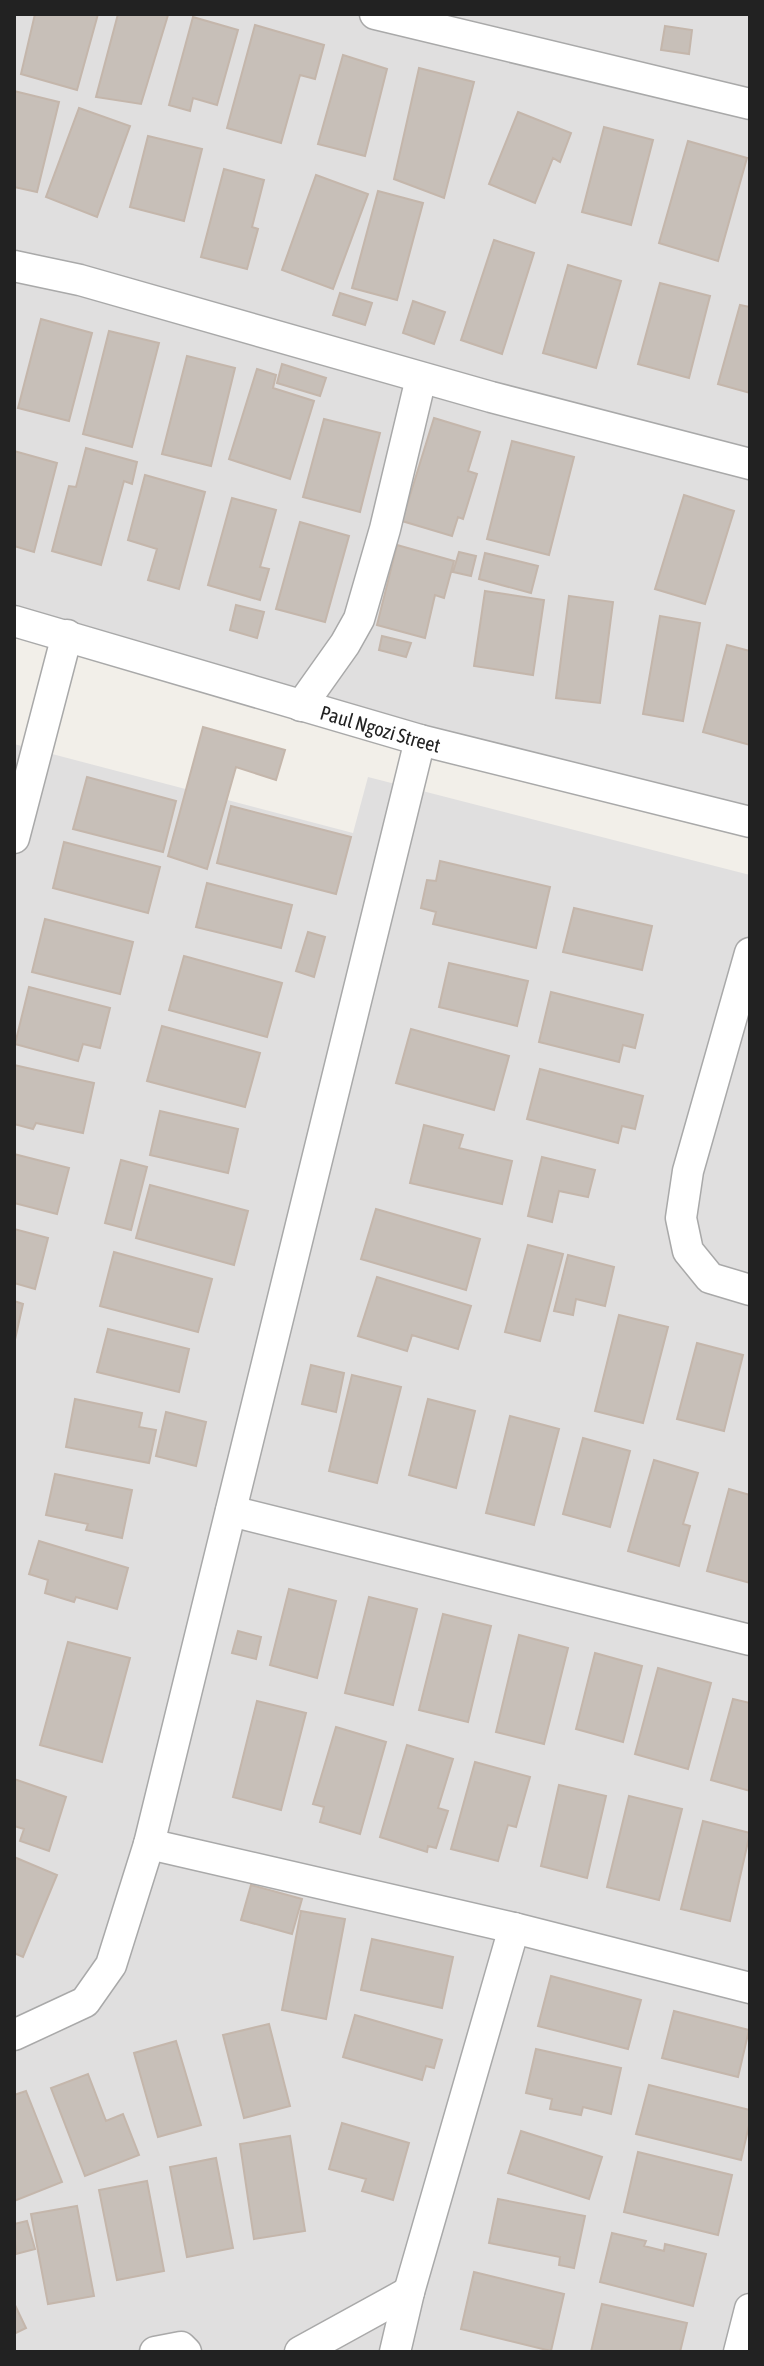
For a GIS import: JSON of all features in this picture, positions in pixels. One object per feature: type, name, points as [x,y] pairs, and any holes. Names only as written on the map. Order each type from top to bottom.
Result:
[{"type":"street","points":[[375,14],[750,104]]},
{"type":"street","points":[[14,266],[80,280],[421,378],[750,464]]},
{"type":"street","points":[[301,706],[359,619],[385,529],[421,378]]},
{"type":"street","name":"Paul Ngozi Street","points":[[14,621],[420,740],[750,822]]},
{"type":"street","points":[[14,838],[67,635]]},
{"type":"street","points":[[14,2035],[85,2002],[111,1965],[149,1844],[420,740]]},
{"type":"street","points":[[750,953],[688,1171],[681,1218],[688,1251],[710,1278],[750,1290]]},
{"type":"street","points":[[231,1511],[750,1640]]},
{"type":"street","points":[[149,1844],[514,1928],[750,1988]]},
{"type":"street","points":[[395,2352],[409,2292],[514,1928]]},
{"type":"street","points":[[300,2352],[409,2292]]},
{"type":"street","points":[[739,2352],[750,2309]]},
{"type":"street","points":[[155,2352],[181,2347],[186,2352]]},
{"type":"shaded area","points":[[14,14],[750,14],[750,812],[14,614]]},
{"type":"shaded area","points":[[14,744],[353,833],[368,777],[750,875],[750,2352],[14,2352]]},
{"type":"building","points":[[35,14],[98,14],[77,90],[21,74]]},
{"type":"building","points":[[118,14],[168,15],[141,104],[96,97]]},
{"type":"building","points":[[193,17],[238,30],[217,105],[193,98],[190,111],[169,105]]},
{"type":"building","points":[[255,25],[324,45],[315,79],[300,75],[281,143],[227,128]]},
{"type":"building","points":[[665,26],[692,30],[689,54],[661,50]]},
{"type":"building","points":[[343,55],[387,69],[365,156],[318,144]]},
{"type":"building","points":[[419,68],[474,82],[444,198],[394,179]]},
{"type":"building","points":[[14,91],[59,102],[37,192],[14,187]]},
{"type":"building","points":[[79,108],[130,126],[97,217],[46,197]]},
{"type":"building","points":[[518,112],[571,133],[560,162],[553,158],[535,203],[489,184]]},
{"type":"building","points":[[604,127],[653,140],[631,225],[582,212]]},
{"type":"building","points":[[148,136],[202,149],[184,221],[130,207]]},
{"type":"building","points":[[688,141],[747,158],[718,261],[659,243]]},
{"type":"building","points":[[224,169],[264,180],[252,227],[258,229],[247,269],[201,257]]},
{"type":"building","points":[[316,175],[368,194],[333,289],[282,270]]},
{"type":"building","points":[[378,191],[423,203],[397,300],[352,288]]},
{"type":"building","points":[[494,240],[534,253],[502,354],[461,340]]},
{"type":"building","points":[[568,265],[621,281],[596,368],[543,353]]},
{"type":"building","points":[[660,283],[710,296],[689,378],[638,364]]},
{"type":"building","points":[[340,293],[372,303],[365,325],[333,315]]},
{"type":"building","points":[[413,301],[445,312],[434,344],[403,333]]},
{"type":"building","points":[[740,305],[750,307],[750,393],[718,384]]},
{"type":"building","points":[[41,319],[92,333],[69,421],[18,408]]},
{"type":"building","points":[[109,331],[159,343],[132,447],[83,434]]},
{"type":"building","points":[[187,356],[235,368],[211,466],[162,454]]},
{"type":"building","points":[[282,364],[326,378],[320,396],[277,383]]},
{"type":"building","points":[[257,369],[276,375],[273,388],[314,401],[290,479],[229,459]]},
{"type":"building","points":[[434,418],[480,432],[468,471],[477,474],[463,519],[458,517],[452,536],[402,521]]},
{"type":"building","points":[[324,419],[380,433],[360,512],[303,497]]},
{"type":"building","points":[[512,441],[574,457],[549,555],[487,539]]},
{"type":"building","points":[[86,448],[137,462],[132,484],[124,481],[101,565],[52,551],[69,486],[76,487]]},
{"type":"building","points":[[14,451],[57,463],[34,552],[14,546]]},
{"type":"building","points":[[145,475],[205,492],[179,589],[148,580],[157,549],[128,540]]},
{"type":"building","points":[[684,495],[734,511],[705,604],[655,589]]},
{"type":"building","points":[[232,498],[276,510],[260,567],[269,569],[260,600],[208,585]]},
{"type":"building","points":[[300,522],[349,536],[325,622],[276,609]]},
{"type":"building","points":[[397,545],[454,561],[444,598],[435,595],[425,638],[377,625]]},
{"type":"building","points":[[459,552],[476,556],[471,576],[453,572]]},
{"type":"building","points":[[485,553],[538,566],[531,593],[479,579]]},
{"type":"building","points":[[485,591],[544,600],[533,675],[474,666]]},
{"type":"building","points":[[569,596],[613,602],[600,703],[556,698]]},
{"type":"building","points":[[236,605],[264,612],[257,638],[230,630]]},
{"type":"building","points":[[660,616],[700,623],[683,721],[643,714]]},
{"type":"building","points":[[382,636],[411,643],[406,657],[379,650]]},
{"type":"building","points":[[727,645],[750,651],[750,745],[703,732]]},
{"type":"building","points":[[203,727],[285,750],[276,780],[236,767],[207,869],[168,856]]},
{"type":"building","points":[[87,777],[176,801],[163,852],[73,829]]},
{"type":"building","points":[[231,806],[351,837],[336,894],[217,863]]},
{"type":"building","points":[[64,842],[160,867],[148,913],[53,888]]},
{"type":"building","points":[[440,861],[550,887],[536,948],[433,924],[436,912],[421,908],[427,880],[436,881]]},
{"type":"building","points":[[207,883],[292,905],[281,948],[196,927]]},
{"type":"building","points":[[574,908],[652,926],[642,970],[563,952]]},
{"type":"building","points":[[45,919],[133,942],[120,994],[32,972]]},
{"type":"building","points":[[308,932],[325,937],[314,977],[296,971]]},
{"type":"building","points":[[184,956],[282,983],[267,1037],[169,1010]]},
{"type":"building","points":[[449,963],[528,981],[517,1026],[439,1007]]},
{"type":"building","points":[[29,987],[110,1008],[100,1048],[83,1044],[78,1061],[15,1044]]},
{"type":"building","points":[[551,992],[643,1015],[635,1048],[623,1045],[619,1062],[539,1042]]},
{"type":"building","points":[[162,1026],[260,1053],[245,1107],[147,1081]]},
{"type":"building","points":[[411,1029],[509,1056],[494,1110],[396,1083]]},
{"type":"building","points":[[14,1065],[94,1083],[83,1133],[36,1123],[33,1129],[14,1124]]},
{"type":"building","points":[[540,1069],[643,1096],[635,1129],[622,1126],[618,1143],[527,1119]]},
{"type":"building","points":[[160,1111],[238,1129],[228,1173],[150,1155]]},
{"type":"building","points":[[424,1125],[463,1135],[459,1148],[512,1161],[502,1204],[410,1183]]},
{"type":"building","points":[[14,1154],[69,1168],[57,1214],[14,1203]]},
{"type":"building","points":[[542,1157],[595,1170],[588,1197],[559,1191],[552,1222],[528,1216]]},
{"type":"building","points":[[121,1160],[147,1167],[131,1230],[105,1223]]},
{"type":"building","points":[[150,1185],[248,1211],[234,1265],[136,1238]]},
{"type":"building","points":[[376,1209],[480,1239],[466,1290],[361,1259]]},
{"type":"building","points":[[14,1229],[48,1238],[35,1289],[14,1283]]},
{"type":"building","points":[[528,1245],[563,1254],[540,1341],[505,1332]]},
{"type":"building","points":[[114,1252],[212,1279],[198,1332],[100,1306]]},
{"type":"building","points":[[568,1255],[614,1267],[605,1306],[576,1299],[573,1315],[554,1311]]},
{"type":"building","points":[[377,1277],[471,1306],[458,1349],[412,1335],[407,1351],[358,1336]]},
{"type":"building","points":[[14,1301],[23,1304],[14,1344]]},
{"type":"building","points":[[619,1315],[668,1327],[643,1423],[595,1411]]},
{"type":"building","points":[[108,1329],[189,1349],[179,1392],[97,1372]]},
{"type":"building","points":[[697,1343],[743,1355],[724,1431],[677,1419]]},
{"type":"building","points":[[311,1365],[344,1373],[336,1412],[302,1404]]},
{"type":"building","points":[[352,1375],[401,1387],[377,1483],[329,1471]]},
{"type":"building","points":[[75,1399],[142,1413],[139,1427],[156,1430],[149,1463],[66,1447]]},
{"type":"building","points":[[428,1399],[475,1411],[456,1488],[409,1475]]},
{"type":"building","points":[[166,1412],[206,1422],[196,1466],[156,1456]]},
{"type":"building","points":[[510,1416],[559,1429],[534,1525],[486,1513]]},
{"type":"building","points":[[583,1438],[630,1451],[610,1527],[563,1514]]},
{"type":"building","points":[[654,1460],[698,1473],[683,1524],[690,1526],[679,1566],[628,1551]]},
{"type":"building","points":[[55,1474],[132,1490],[122,1538],[86,1530],[88,1524],[46,1515]]},
{"type":"building","points":[[729,1489],[750,1495],[750,1583],[707,1571]]},
{"type":"building","points":[[39,1541],[128,1568],[117,1609],[76,1597],[74,1602],[45,1593],[48,1580],[29,1574]]},
{"type":"building","points":[[289,1589],[336,1601],[317,1678],[270,1665]]},
{"type":"building","points":[[369,1597],[417,1609],[393,1705],[345,1693]]},
{"type":"building","points":[[443,1614],[491,1626],[468,1722],[419,1710]]},
{"type":"building","points":[[238,1631],[261,1637],[256,1659],[232,1653]]},
{"type":"building","points":[[519,1635],[568,1648],[544,1744],[496,1732]]},
{"type":"building","points":[[68,1642],[130,1658],[102,1762],[40,1745]]},
{"type":"building","points":[[595,1653],[642,1666],[623,1742],[576,1729]]},
{"type":"building","points":[[658,1668],[711,1683],[688,1769],[635,1754]]},
{"type":"building","points":[[733,1699],[750,1703],[750,1791],[711,1780]]},
{"type":"building","points":[[257,1701],[306,1713],[281,1810],[233,1797]]},
{"type":"building","points":[[336,1727],[386,1742],[360,1834],[320,1822],[324,1807],[313,1804]]},
{"type":"building","points":[[407,1745],[453,1759],[438,1808],[448,1811],[436,1848],[428,1846],[427,1852],[380,1837]]},
{"type":"building","points":[[475,1762],[530,1777],[516,1827],[508,1825],[498,1861],[451,1849]]},
{"type":"building","points":[[14,1779],[66,1797],[49,1851],[20,1841],[24,1829],[14,1826]]},
{"type":"building","points":[[559,1785],[606,1796],[587,1878],[541,1866]]},
{"type":"building","points":[[629,1796],[682,1809],[659,1900],[607,1887]]},
{"type":"building","points":[[703,1821],[750,1833],[730,1921],[681,1909]]},
{"type":"building","points":[[14,1857],[57,1875],[23,1957],[14,1953]]},
{"type":"building","points":[[251,1885],[302,1899],[292,1934],[241,1920]]},
{"type":"building","points":[[301,1911],[345,1919],[326,2019],[282,2010]]},
{"type":"building","points":[[372,1939],[453,1957],[442,2008],[361,1990]]},
{"type":"building","points":[[551,1976],[641,2000],[628,2049],[538,2026]]},
{"type":"building","points":[[674,2011],[749,2030],[738,2077],[662,2058]]},
{"type":"building","points":[[355,2015],[442,2040],[434,2068],[426,2066],[422,2080],[343,2057]]},
{"type":"building","points":[[269,2024],[290,2106],[244,2118],[223,2035]]},
{"type":"building","points":[[176,2041],[201,2125],[158,2137],[134,2053]]},
{"type":"building","points":[[536,2049],[621,2068],[611,2114],[583,2107],[581,2115],[550,2109],[552,2099],[526,2093]]},
{"type":"building","points":[[88,2074],[106,2121],[123,2114],[139,2155],[85,2176],[51,2088]]},
{"type":"building","points":[[649,2085],[750,2110],[741,2160],[636,2134]]},
{"type":"building","points":[[26,2091],[62,2182],[14,2201],[14,2095]]},
{"type":"building","points":[[342,2123],[409,2143],[393,2200],[362,2191],[366,2179],[329,2169]]},
{"type":"building","points":[[521,2131],[602,2157],[589,2199],[508,2173]]},
{"type":"building","points":[[290,2136],[305,2231],[254,2239],[240,2144]]},
{"type":"building","points":[[638,2152],[732,2175],[718,2235],[624,2212]]},
{"type":"building","points":[[216,2158],[233,2248],[187,2257],[170,2167]]},
{"type":"building","points":[[147,2181],[164,2271],[117,2280],[99,2190]]},
{"type":"building","points":[[498,2199],[585,2216],[574,2268],[559,2265],[560,2257],[489,2243]]},
{"type":"building","points":[[77,2206],[94,2296],[48,2304],[31,2214]]},
{"type":"building","points":[[27,2221],[35,2249],[16,2254],[14,2224]]},
{"type":"building","points":[[612,2233],[646,2241],[644,2246],[664,2251],[665,2244],[706,2254],[693,2306],[600,2282]]},
{"type":"building","points":[[474,2272],[564,2294],[551,2351],[461,2329]]},
{"type":"building","points":[[14,2303],[26,2328],[14,2334]]},
{"type":"building","points":[[602,2304],[687,2323],[680,2352],[591,2352]]}]
